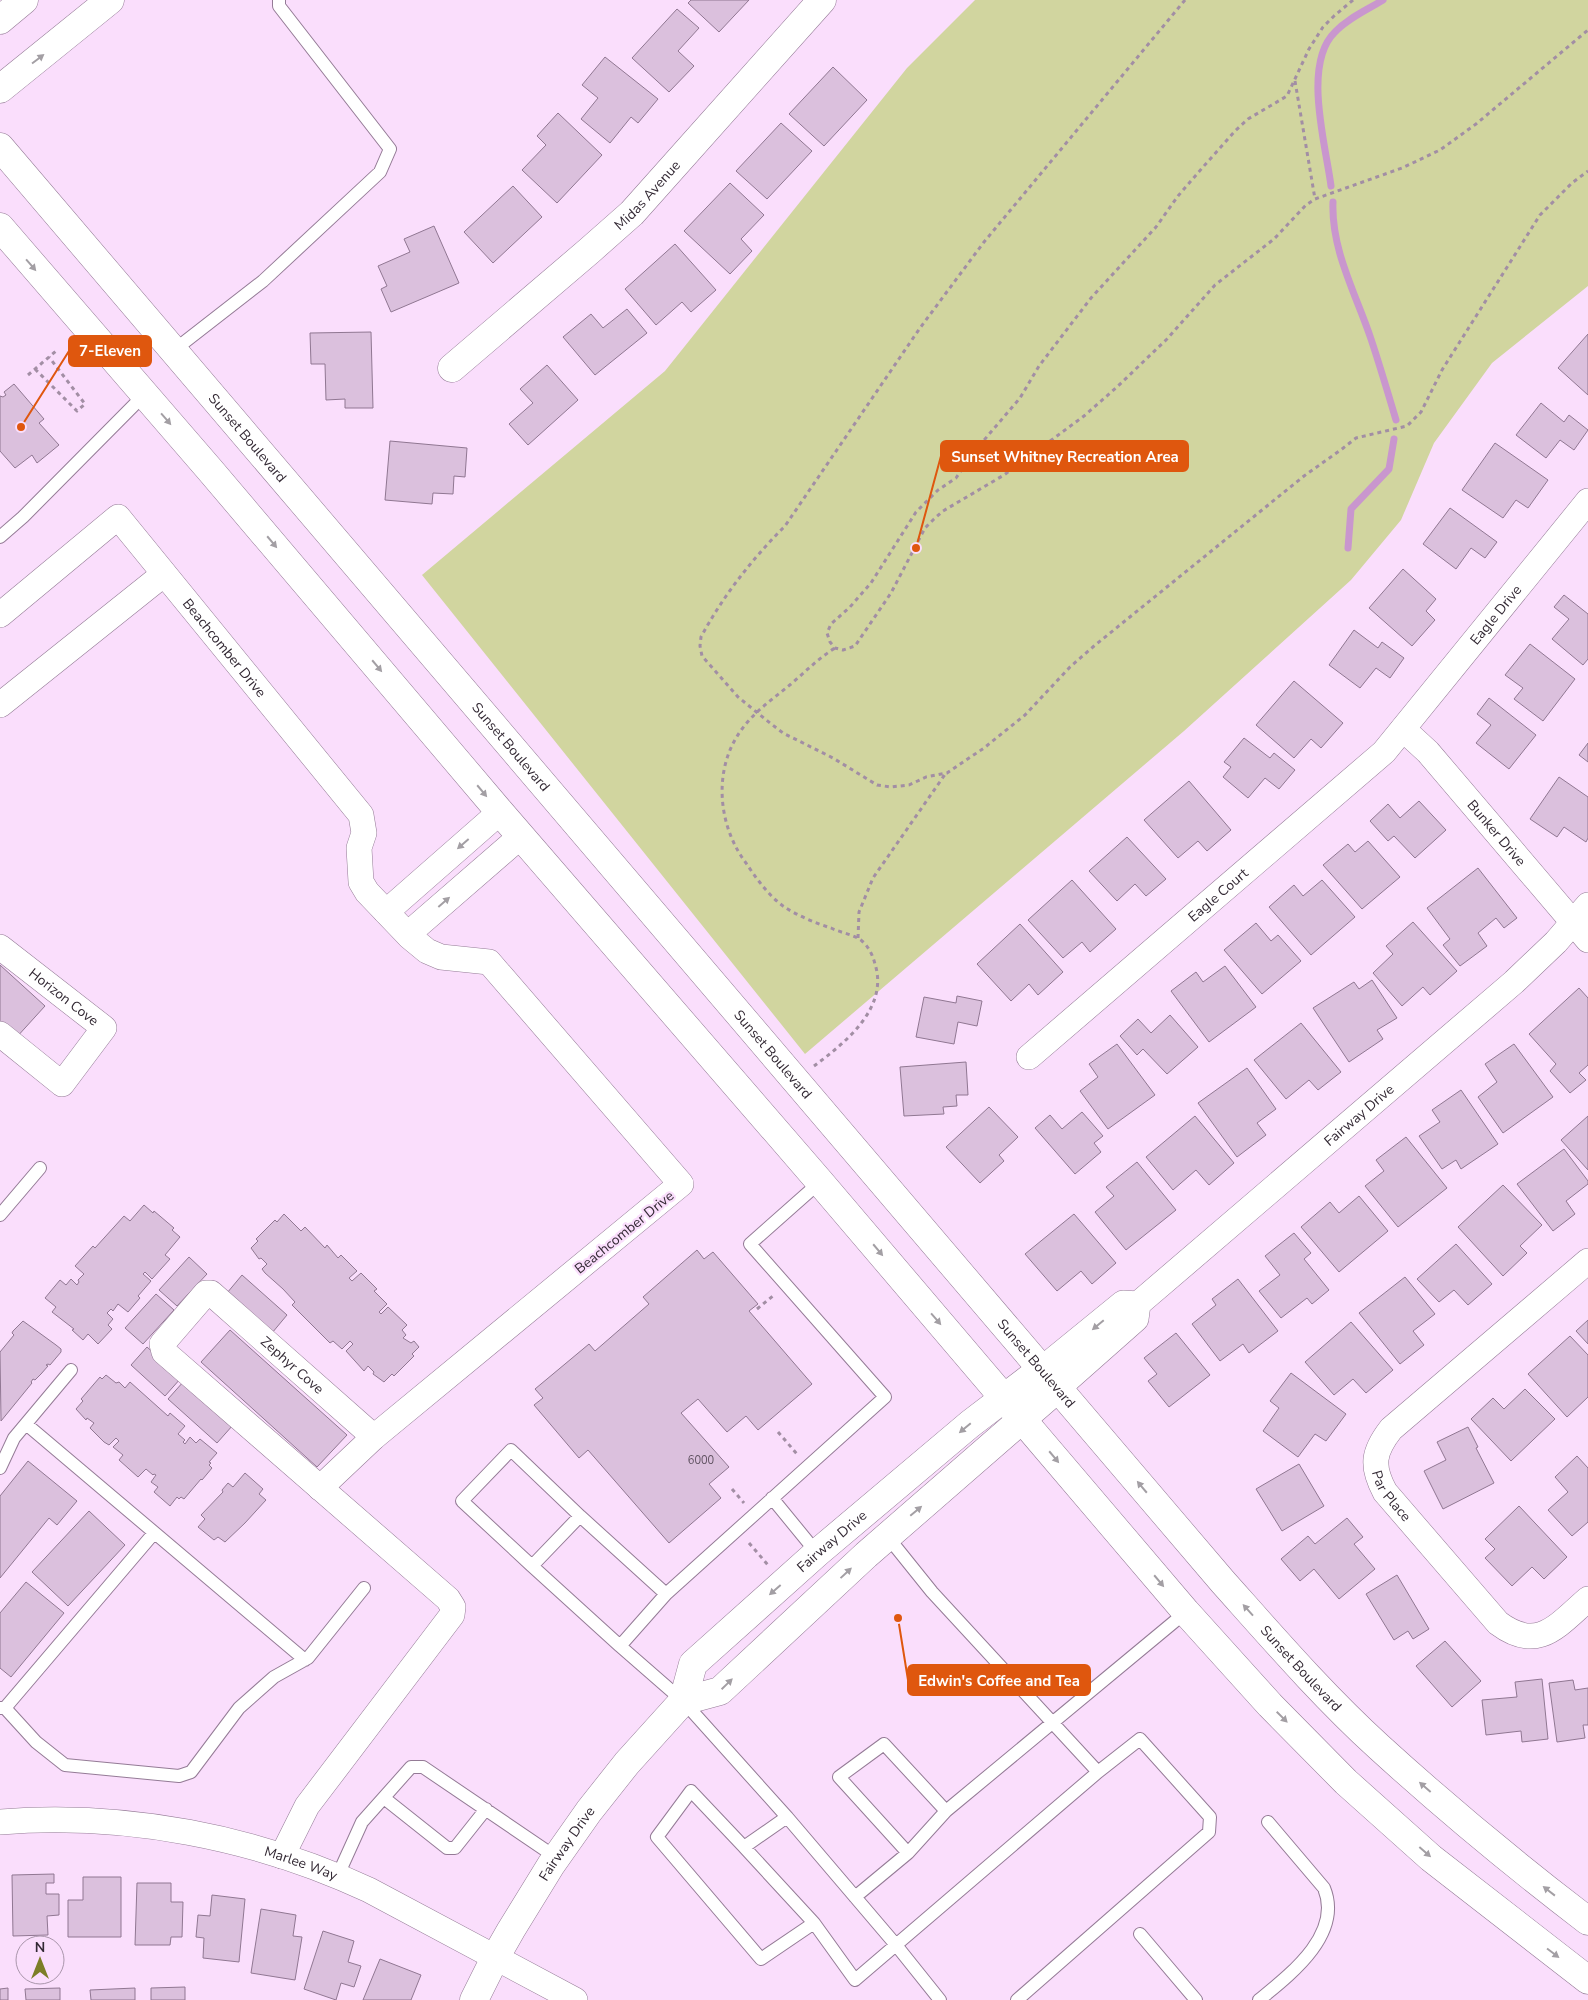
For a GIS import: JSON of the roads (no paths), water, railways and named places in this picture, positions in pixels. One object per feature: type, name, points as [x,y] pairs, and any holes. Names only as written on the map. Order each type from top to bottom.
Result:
[{"type":"main road","points":[[0,20],[24,0]]},
{"type":"main road","points":[[0,89],[80,27],[110,0]]},
{"type":"main road","name":"Midas Avenue","points":[[452,368],[632,212],[671,171],[822,0]]},
{"type":"main road","name":"Sunset Boulevard","points":[[0,147],[1223,1582],[1304,1672],[1378,1746],[1464,1822],[1588,1921]]},
{"type":"main road","points":[[0,227],[210,470],[500,812],[820,1182],[1186,1612],[1270,1705],[1346,1782],[1431,1858],[1588,1980]]},
{"type":"main road","points":[[682,1701],[720,1691],[887,1536],[1022,1420],[1050,1378]]},
{"type":"main road","name":"Fairway Drive","points":[[474,2000],[495,1958],[557,1858],[589,1811],[627,1762],[682,1701],[693,1664],[817,1553],[970,1424],[1004,1398],[1050,1378]]},
{"type":"street","name":"Eagle Drive","points":[[1403,729],[1588,501]]},
{"type":"street","name":"Beachcomber Drive","points":[[0,615],[118,517],[361,815],[364,833],[359,848],[361,882],[368,892],[427,951],[441,956],[488,962],[681,1184],[374,1438],[320,1488]]},
{"type":"street","points":[[0,705],[164,574]]},
{"type":"street","name":"Bunker Drive","points":[[1403,729],[1428,752],[1583,922]]},
{"type":"street","name":"Eagle Court","points":[[1030,1057],[1366,770],[1403,729]]},
{"type":"street","points":[[386,912],[500,812]]},
{"type":"street","points":[[408,934],[521,836]]},
{"type":"street","name":"Fairway Drive","points":[[1050,1378],[1124,1303],[1138,1304],[1507,989],[1556,942],[1583,922]]},
{"type":"street","name":"Horizon Cove","points":[[0,947],[104,1028],[62,1084],[0,1034]]},
{"type":"street","name":"Par Place","points":[[1588,1261],[1391,1429],[1380,1443],[1375,1461],[1377,1478],[1385,1492],[1498,1623],[1511,1633],[1527,1638],[1542,1634],[1557,1626],[1588,1599]]},
{"type":"street","name":"Zephyr Cove","points":[[320,1488],[164,1352],[162,1344],[206,1293],[211,1293],[374,1438]]},
{"type":"street","points":[[282,1856],[307,1806],[452,1615],[452,1607],[448,1599],[320,1488]]},
{"type":"street","name":"Marlee Way","points":[[0,1822],[75,1820],[129,1824],[210,1837],[282,1856],[338,1875],[401,1906],[574,2000]]},
{"type":"lane","points":[[174,350],[263,281],[380,172],[390,149],[279,6],[279,0]]},
{"type":"lane","points":[[2,532],[23,517],[144,395]]},
{"type":"lane","points":[[0,1215],[40,1168]]},
{"type":"lane","points":[[620,1646],[666,1594],[885,1397],[750,1244],[820,1182]]},
{"type":"lane","points":[[0,1468],[14,1438],[71,1370]]},
{"type":"lane","points":[[26,1424],[305,1660]]},
{"type":"lane","points":[[666,1594],[511,1450],[462,1501],[682,1701],[787,1817],[896,1945],[940,2000]]},
{"type":"lane","points":[[772,1498],[817,1553]]},
{"type":"lane","points":[[532,1566],[580,1516]]},
{"type":"lane","points":[[154,1533],[3,1708],[36,1742],[65,1765],[178,1776],[191,1772],[239,1708],[274,1677],[305,1660],[364,1588]]},
{"type":"lane","points":[[887,1536],[932,1592],[1098,1772]]},
{"type":"lane","points":[[855,1897],[908,1853],[946,1811],[1186,1612]]},
{"type":"lane","points":[[814,1923],[761,1960],[657,1837],[691,1791],[814,1923],[855,1980],[1098,1772],[1140,1739],[1210,1817],[1209,1832],[1018,2000]]},
{"type":"lane","points":[[908,1853],[839,1777],[884,1744],[946,1811]]},
{"type":"lane","points":[[338,1875],[362,1822],[411,1767],[423,1767],[557,1858]]},
{"type":"lane","points":[[384,1798],[447,1848],[455,1848],[486,1809]]},
{"type":"lane","points":[[744,1847],[787,1817]]},
{"type":"lane","points":[[1259,2000],[1287,1977],[1308,1954],[1324,1930],[1328,1912],[1328,1898],[1324,1888],[1268,1822]]},
{"type":"lane","points":[[1140,1934],[1196,2000]]},
{"type":"waterway","points":[[1331,186],[1321,128],[1318,84],[1320,64],[1325,46],[1340,27],[1383,0]]},
{"type":"waterway","points":[[1333,202],[1333,220],[1340,255],[1371,339],[1396,420]]},
{"type":"waterway","points":[[1348,548],[1351,509],[1389,469],[1394,439]]},
{"type":"place","name":"7-Eleven","points":[[21,427]]},
{"type":"place","name":"Sunset Whitney Recreation Area","points":[[916,548]]},
{"type":"place","name":"Edwin's Coffee and Tea","points":[[898,1618]]}]
